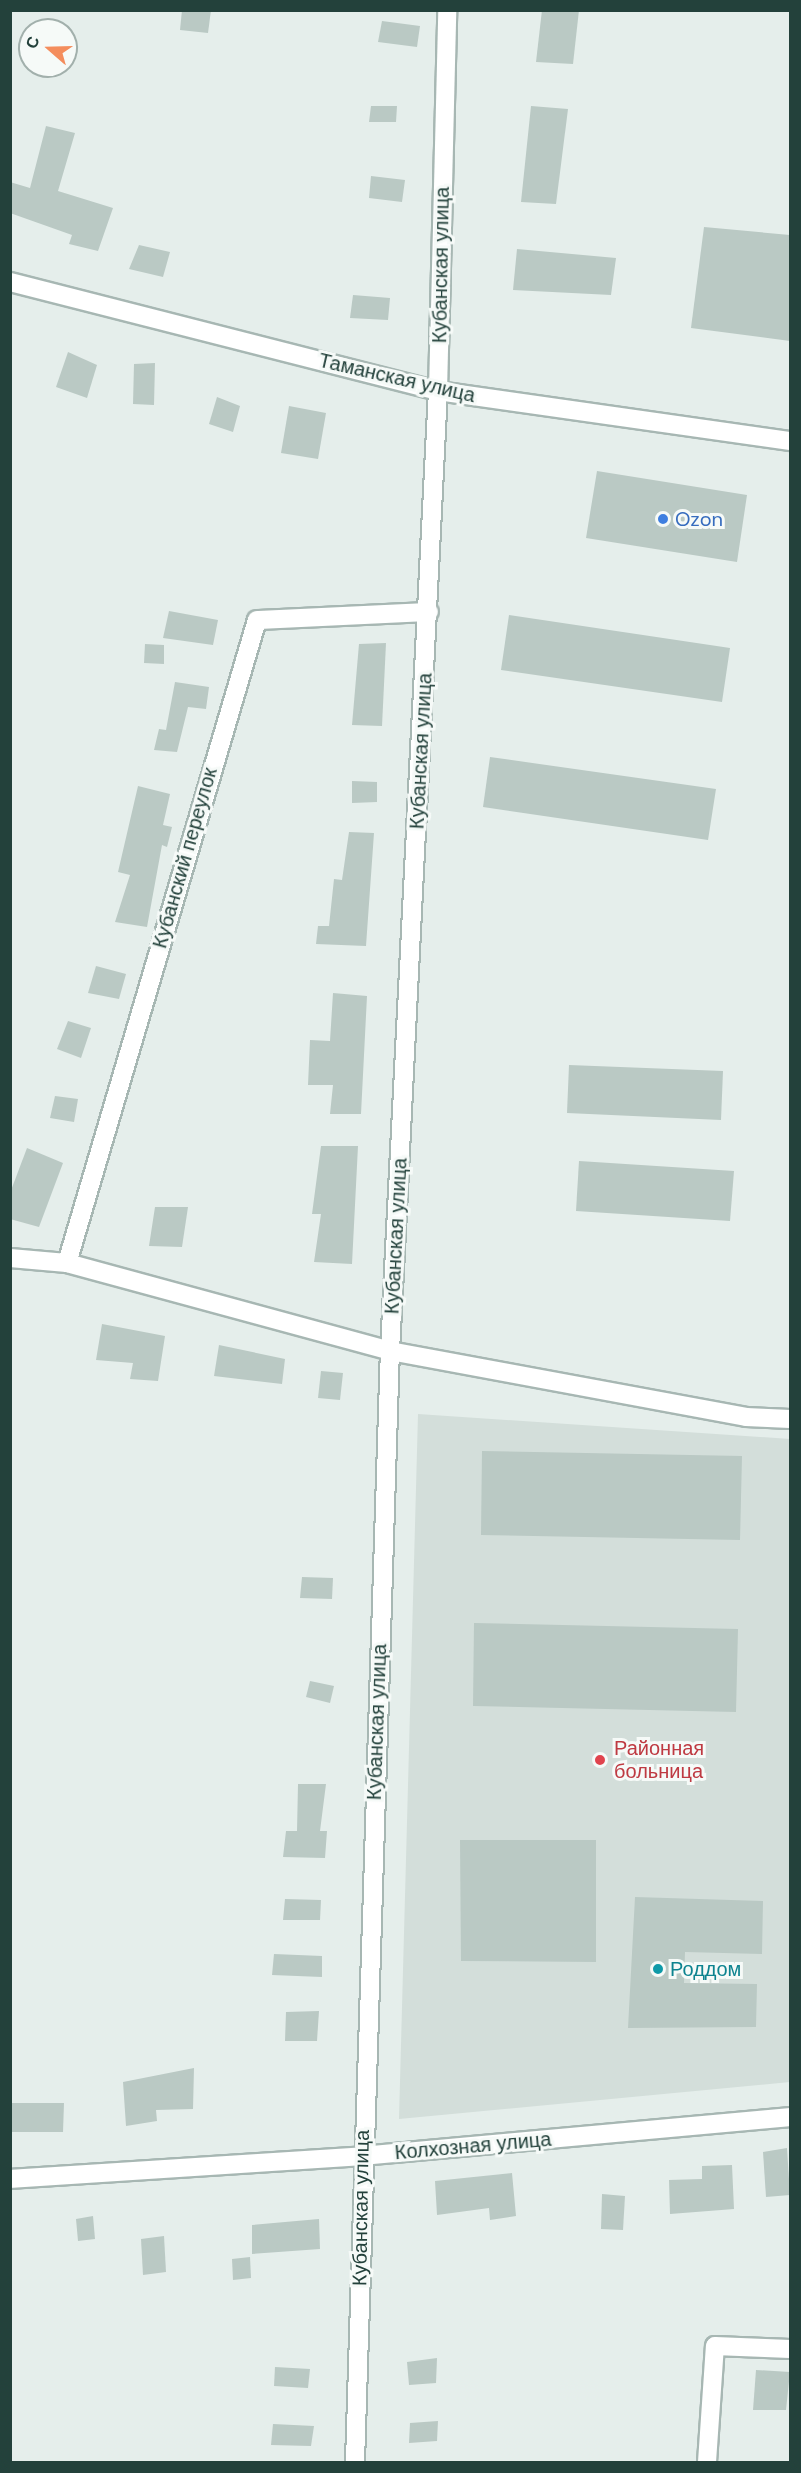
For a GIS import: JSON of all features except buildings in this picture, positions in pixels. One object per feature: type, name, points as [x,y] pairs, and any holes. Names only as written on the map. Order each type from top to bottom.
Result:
[{"type":"street","name":"Кубанская улица","points":[[355,2463],[362,2156],[390,1351],[429,612],[438,391],[447,10]]},
{"type":"street","name":"Таманская улица","points":[[10,282],[438,391],[790,441]]},
{"type":"street","name":"Кубанский переулок","points":[[67,1263],[257,620],[429,612]]},
{"type":"street","points":[[10,1258],[67,1263],[390,1351],[746,1417],[790,1419]]},
{"type":"street","name":"Колхозная улица","points":[[10,2179],[362,2156],[790,2117]]},
{"type":"street","points":[[707,2463],[715,2346],[790,2349]]},
{"type":"shaded area","name":"Районная больница","points":[[418,1414],[790,1439],[790,2082],[399,2119]]},
{"type":"place","name":"Ozon","points":[[663,519]]},
{"type":"place","name":"Районная больница","points":[[600,1760]]},
{"type":"place","name":"Роддом","points":[[658,1969]]}]
